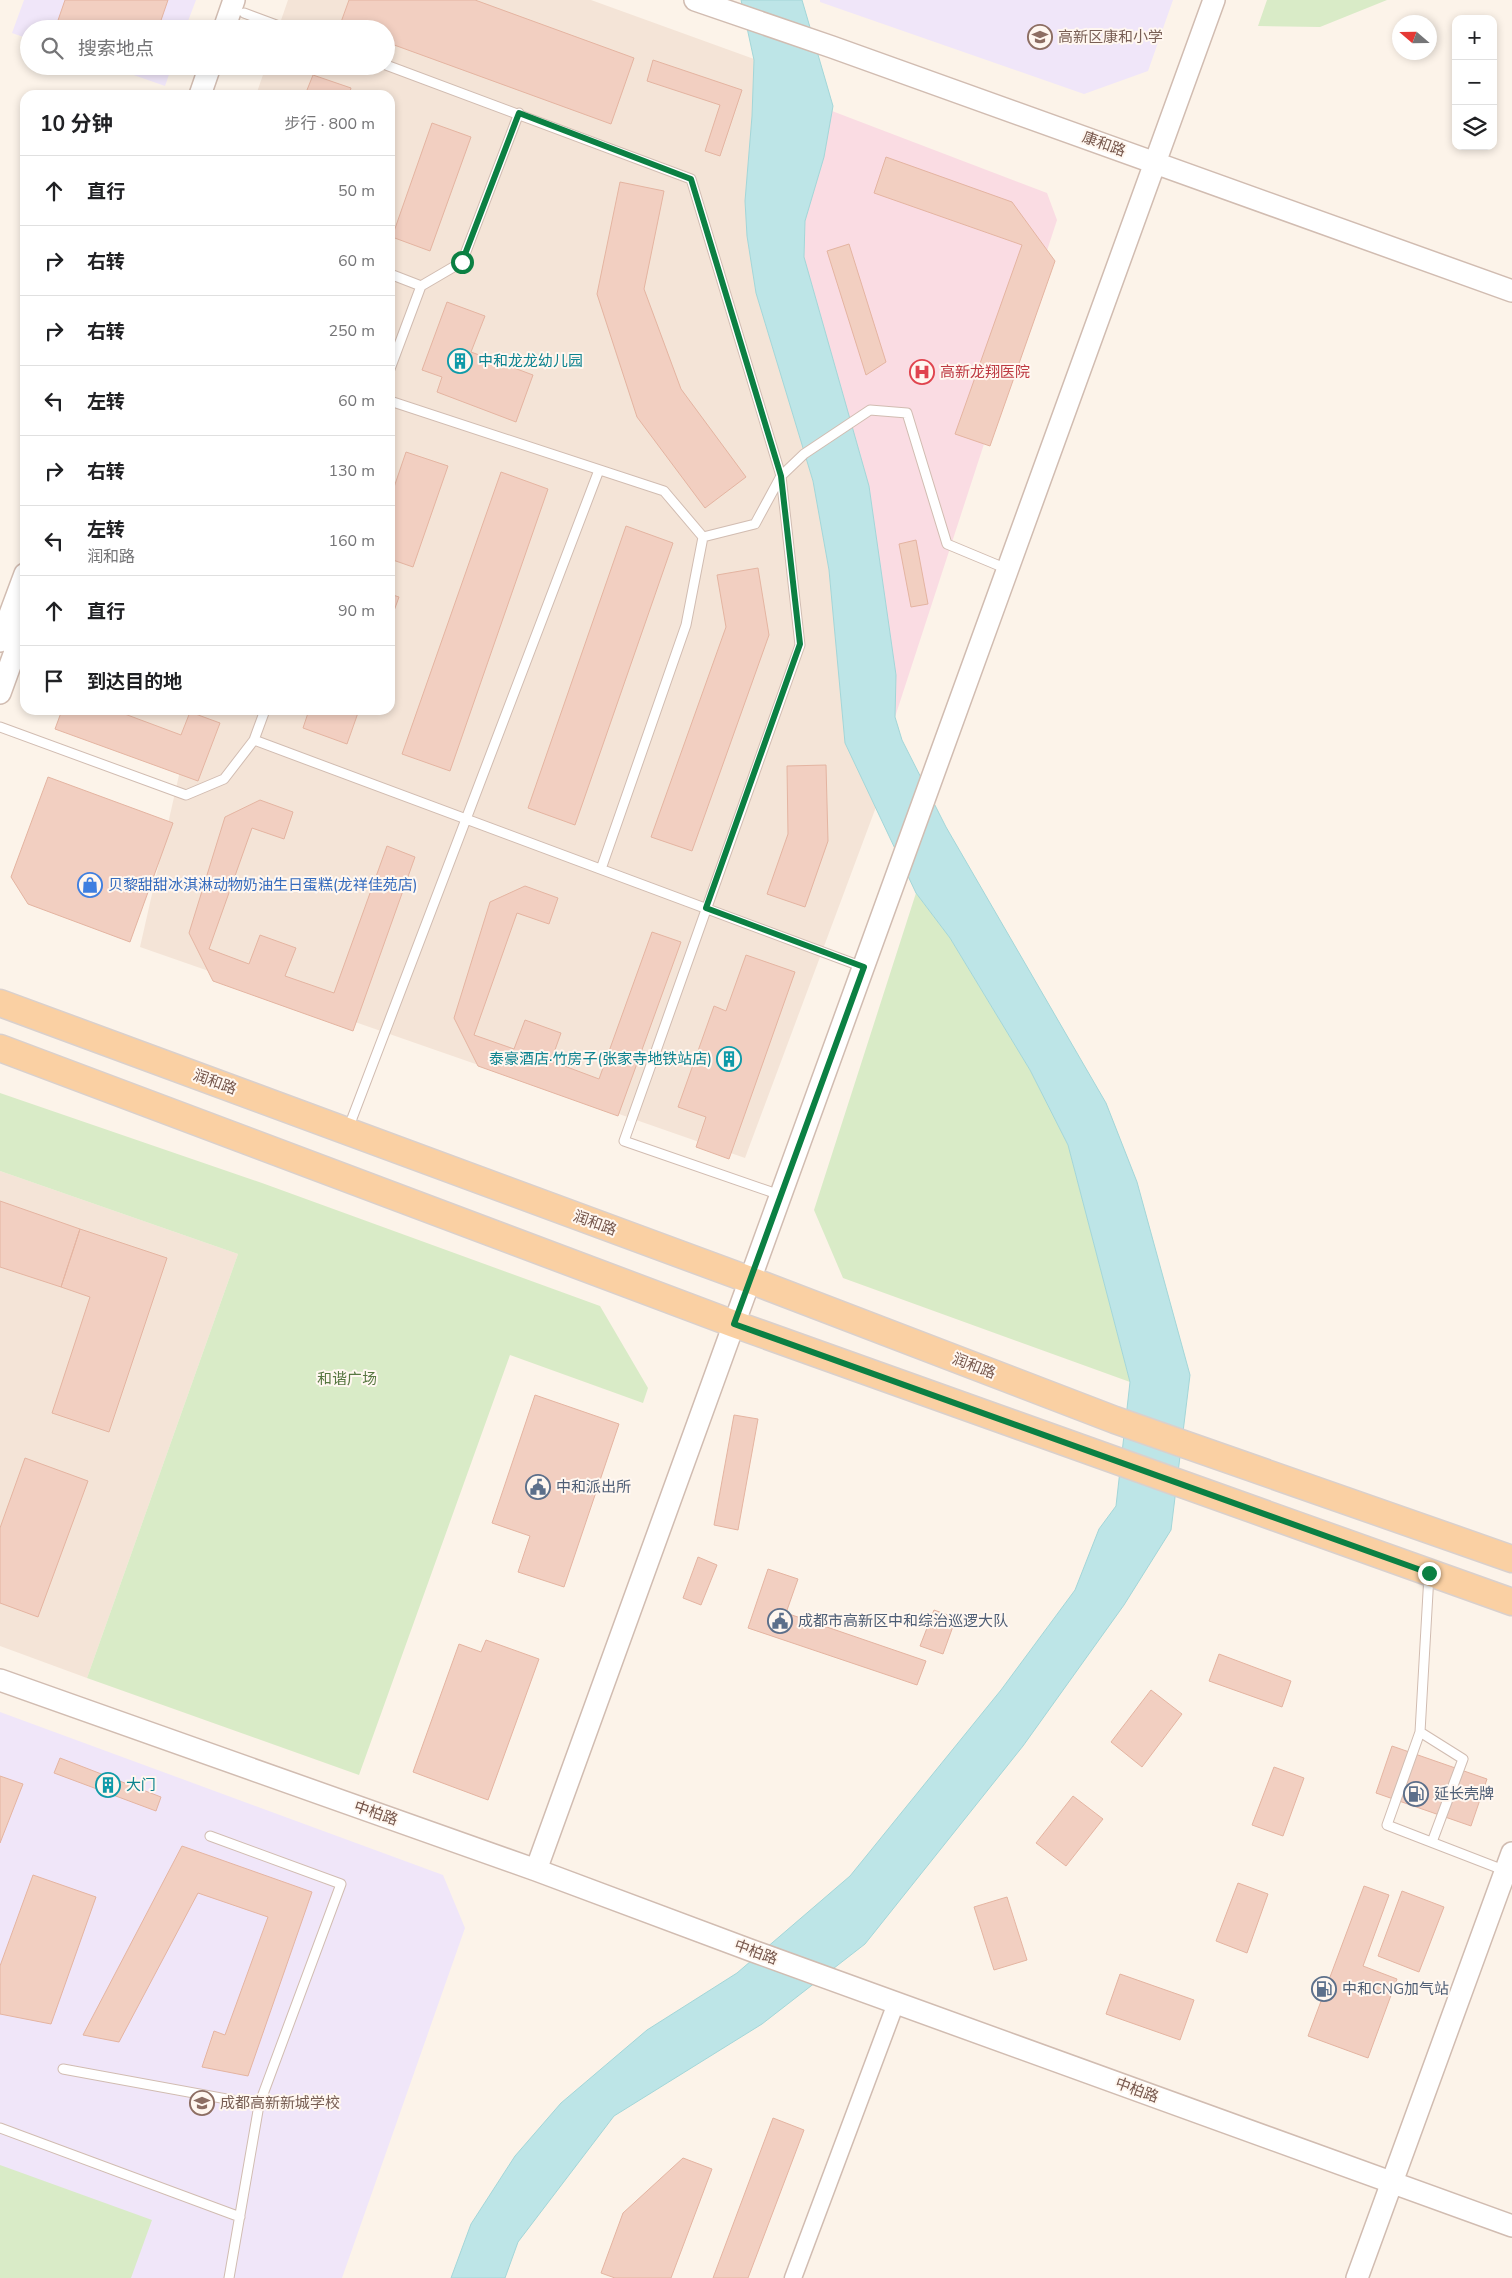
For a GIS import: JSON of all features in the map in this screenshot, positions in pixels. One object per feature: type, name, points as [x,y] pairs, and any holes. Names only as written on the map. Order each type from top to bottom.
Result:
[{"type":"main road","name":"润和路","points":[[0,1003],[750,1280],[1115,1420],[1512,1558]]},
{"type":"main road","points":[[0,1048],[734,1324],[1512,1602]]},
{"type":"street","name":"康和路","points":[[696,0],[1155,162],[1512,291]]},
{"type":"street","points":[[536,1870],[1214,0]]},
{"type":"street","points":[[232,20],[241,10]]},
{"type":"street","points":[[202,90],[207,75]]},
{"type":"street","points":[[217,90],[222,75]]},
{"type":"street","points":[[0,641],[20,587]]},
{"type":"street","points":[[0,693],[20,638]]},
{"type":"street","name":"中柏路","points":[[0,1680],[536,1870],[750,1950],[1512,2226]]},
{"type":"street","points":[[1357,2278],[1509,1862]]},
{"type":"street","points":[[794,2278],[896,2003]]},
{"type":"lane","points":[[241,10],[265,20]]},
{"type":"lane","points":[[395,68],[519,113],[691,179],[781,476],[800,644],[624,1141],[780,1195]]},
{"type":"lane","points":[[395,355],[420,286],[462,262],[519,113]]},
{"type":"lane","points":[[395,276],[420,286]]},
{"type":"lane","points":[[395,403],[664,491],[703,537]]},
{"type":"lane","points":[[703,537],[755,524],[781,476],[804,454],[870,410],[907,413],[948,544],[1008,569]]},
{"type":"lane","points":[[347,1131],[599,470]]},
{"type":"lane","points":[[601,869],[686,625],[703,537]]},
{"type":"lane","points":[[0,727],[186,795],[224,779],[254,740],[263,715]]},
{"type":"lane","points":[[254,740],[864,967]]},
{"type":"lane","points":[[1429,1573],[1420,1732],[1388,1825],[1432,1842],[1509,1862]]},
{"type":"lane","points":[[1420,1732],[1463,1759],[1432,1842]]},
{"type":"lane","points":[[210,1836],[341,1884],[259,2105],[229,2278]]},
{"type":"lane","points":[[63,2069],[259,2105]]},
{"type":"lane","points":[[0,2128],[240,2217]]},
{"type":"shaded area","points":[[24,0],[196,0],[188,20],[20,20],[20,36],[12,33]]},
{"type":"shaded area","points":[[288,0],[591,0],[754,59],[752,116],[745,201],[747,236],[756,293],[813,481],[829,570],[845,743],[876,807],[745,1158],[140,947],[182,762],[62,715],[395,715],[395,90],[258,90],[263,75],[395,75],[395,20],[281,20]]},
{"type":"shaded area","name":"高新区康和小学","points":[[820,0],[1173,0],[1148,71],[1084,94],[820,2]]},
{"type":"shaded area","points":[[134,75],[169,75],[165,86]]},
{"type":"shaded area","name":"高新龙翔医院","points":[[832,111],[1047,193],[1057,220],[895,717],[896,675],[869,486],[804,257],[805,221],[824,157]]},
{"type":"shaded area","points":[[0,1171],[238,1254],[87,1678],[0,1646]]},
{"type":"shaded area","name":"成都高新新城学校","points":[[0,1712],[443,1875],[465,1928],[342,2278],[0,2278]]},
{"type":"green space","points":[[1267,0],[1387,0],[1320,27],[1258,26]]},
{"type":"green space","points":[[916,893],[950,938],[1030,1070],[1068,1145],[1130,1382],[843,1278],[814,1210]]},
{"type":"green space","name":"和谐广场","points":[[0,1093],[262,1183],[600,1306],[648,1388],[643,1403],[510,1355],[359,1775],[87,1678],[238,1254],[0,1171]]},
{"type":"green space","points":[[0,2165],[152,2220],[131,2278],[0,2278]]},
{"type":"water","points":[[741,0],[802,0],[833,106],[824,157],[805,221],[804,257],[869,486],[896,675],[895,717],[902,740],[946,827],[1106,1103],[1137,1182],[1190,1375],[1171,1530],[1124,1605],[1023,1746],[865,1944],[762,2024],[614,2116],[518,2242],[505,2278],[451,2278],[471,2224],[515,2156],[561,2103],[647,2030],[737,1973],[850,1876],[1001,1690],[1075,1590],[1099,1529],[1116,1506],[1130,1382],[1068,1145],[1030,1070],[950,938],[916,893],[845,743],[829,570],[813,481],[756,293],[747,236],[745,201],[752,116],[754,60]]},
{"type":"building","points":[[65,0],[168,0],[161,20],[58,20]]},
{"type":"building","points":[[349,0],[475,0],[634,58],[611,124],[395,45],[395,20],[342,20]]},
{"type":"building","points":[[653,60],[742,90],[720,156],[705,151],[720,105],[647,81]]},
{"type":"building","points":[[313,75],[351,88],[350,90],[307,90]]},
{"type":"building","points":[[432,123],[471,137],[430,251],[395,238],[395,228]]},
{"type":"building","points":[[886,157],[1012,202],[1055,261],[990,446],[955,434],[1022,245],[874,193]]},
{"type":"building","points":[[620,182],[664,191],[644,289],[681,389],[746,477],[705,508],[637,417],[597,294]]},
{"type":"building","points":[[849,244],[886,362],[866,375],[827,251]]},
{"type":"building","name":"中和龙龙幼儿园","points":[[447,302],[485,316],[471,352],[533,375],[516,422],[437,392],[442,377],[422,370]]},
{"type":"building","points":[[406,452],[448,466],[413,567],[395,561],[395,484]]},
{"type":"building","points":[[501,472],[548,489],[450,771],[402,754]]},
{"type":"building","points":[[626,526],[673,543],[575,825],[528,808]]},
{"type":"building","points":[[916,540],[928,604],[911,607],[899,544]]},
{"type":"building","points":[[758,568],[769,635],[692,851],[651,837],[726,627],[717,575]]},
{"type":"building","points":[[395,596],[399,597],[395,608]]},
{"type":"building","points":[[60,715],[127,715],[181,735],[189,715],[198,715],[220,723],[198,781],[55,729]]},
{"type":"building","points":[[307,715],[357,715],[347,744],[303,728]]},
{"type":"building","points":[[826,765],[828,841],[805,907],[767,894],[788,834],[787,766]]},
{"type":"building","points":[[48,777],[173,823],[130,942],[28,904],[11,877]]},
{"type":"building","points":[[260,800],[293,812],[284,839],[252,828],[209,949],[249,964],[260,935],[296,948],[285,976],[334,993],[387,846],[415,857],[353,1031],[213,981],[189,933],[225,817]]},
{"type":"building","points":[[525,886],[558,898],[549,924],[517,913],[474,1035],[514,1049],[525,1020],[561,1033],[551,1061],[599,1079],[652,932],[681,942],[618,1116],[478,1066],[454,1018],[490,902]]},
{"type":"building","name":"泰豪酒店·竹房子(张家寺地铁站店)","points":[[746,955],[795,972],[729,1159],[696,1147],[706,1117],[678,1107],[714,1006],[726,1011]]},
{"type":"building","points":[[0,1201],[80,1229],[61,1287],[0,1267]]},
{"type":"building","points":[[80,1229],[167,1258],[109,1432],[52,1413],[90,1297],[61,1287]]},
{"type":"building","points":[[535,1395],[619,1424],[564,1587],[518,1572],[530,1536],[492,1523]]},
{"type":"building","points":[[734,1415],[758,1419],[738,1530],[714,1525]]},
{"type":"building","points":[[25,1458],[88,1481],[38,1617],[0,1603],[0,1528]]},
{"type":"building","points":[[698,1557],[717,1565],[701,1605],[683,1598]]},
{"type":"building","name":"成都市高新区中和综治巡逻大队","points":[[768,1569],[798,1579],[786,1613],[926,1661],[917,1685],[748,1628]]},
{"type":"building","points":[[934,1610],[956,1618],[943,1654],[920,1646]]},
{"type":"building","points":[[486,1640],[539,1659],[488,1800],[413,1772],[459,1644],[481,1652]]},
{"type":"building","points":[[1219,1654],[1291,1681],[1282,1707],[1209,1681]]},
{"type":"building","points":[[1151,1690],[1182,1714],[1142,1767],[1111,1742]]},
{"type":"building","points":[[1392,1746],[1487,1779],[1471,1826],[1376,1793]]},
{"type":"building","name":"大门","points":[[60,1758],[161,1797],[156,1811],[54,1773]]},
{"type":"building","points":[[1274,1767],[1304,1778],[1283,1836],[1252,1825]]},
{"type":"building","points":[[0,1776],[23,1784],[0,1843]]},
{"type":"building","points":[[1073,1796],[1103,1819],[1066,1866],[1036,1843]]},
{"type":"building","points":[[182,1846],[312,1892],[248,2076],[202,2067],[214,2031],[225,2035],[268,1917],[198,1893],[119,2042],[83,2035]]},
{"type":"building","points":[[33,1875],[96,1897],[51,2024],[0,2014],[0,1966]]},
{"type":"building","points":[[1238,1883],[1268,1894],[1247,1953],[1216,1941]]},
{"type":"building","points":[[1364,1886],[1389,1895],[1363,1966],[1397,1979],[1368,2058],[1308,2036]]},
{"type":"building","points":[[1402,1891],[1444,1907],[1419,1972],[1378,1956]]},
{"type":"building","points":[[1007,1897],[1027,1960],[994,1970],[974,1907]]},
{"type":"building","points":[[1120,1974],[1194,2000],[1180,2040],[1106,2014]]},
{"type":"building","points":[[773,2118],[804,2130],[748,2278],[713,2278]]},
{"type":"building","points":[[683,2158],[712,2169],[671,2278],[615,2278],[601,2273],[623,2213]]},
{"type":"place","name":"高新区康和小学","points":[[1040,37]]},
{"type":"place","name":"中和龙龙幼儿园","points":[[460,361]]},
{"type":"place","name":"高新龙翔医院","points":[[922,372]]},
{"type":"place","name":"贝黎甜甜冰淇淋动物奶油生日蛋糕(龙祥佳苑店)","points":[[90,885]]},
{"type":"place","name":"泰豪酒店·竹房子(张家寺地铁站店)","points":[[729,1059]]},
{"type":"place","name":"中和派出所","points":[[538,1487]]},
{"type":"place","name":"成都市高新区中和综治巡逻大队","points":[[780,1621]]},
{"type":"place","name":"大门","points":[[108,1785]]},
{"type":"place","name":"延长壳牌","points":[[1416,1794]]},
{"type":"place","name":"中和CNG加气站","points":[[1324,1989]]},
{"type":"place","name":"成都高新新城学校","points":[[202,2103]]},
{"type":"route","points":[[462,262],[519,113],[691,179],[781,476],[800,644],[706,908],[864,967],[734,1324],[1429,1573]]}]
